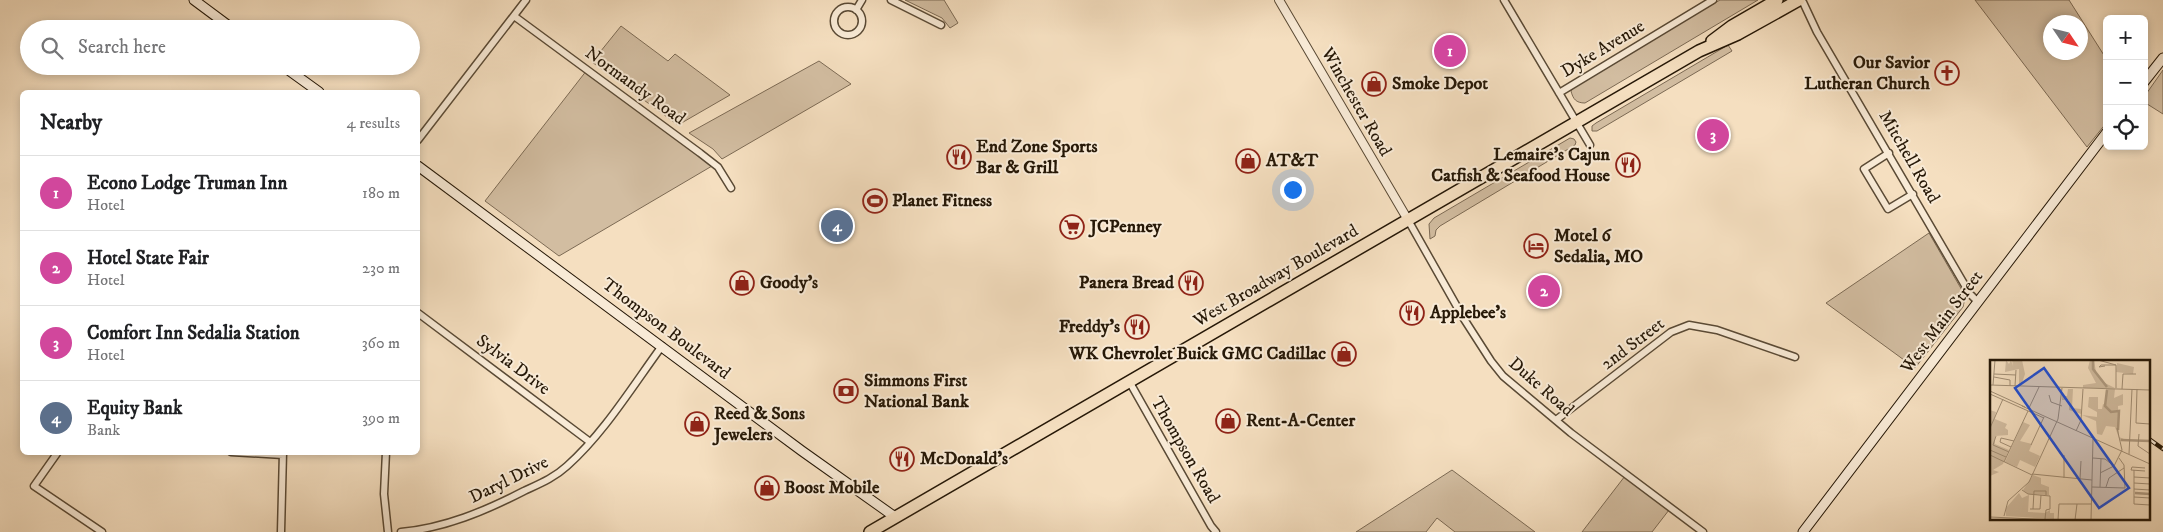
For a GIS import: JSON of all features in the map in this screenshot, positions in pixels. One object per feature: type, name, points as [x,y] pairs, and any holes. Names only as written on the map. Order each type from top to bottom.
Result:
[{"type":"highway","name":"West Broadway Boulevard","points":[[1699,51],[1732,26],[1777,0]]},
{"type":"highway","name":"West Broadway Boulevard","points":[[870,532],[1699,51],[1738,34],[1800,0]]},
{"type":"main road","points":[[194,0],[221,20]]},
{"type":"main road","points":[[2148,77],[2163,58]]},
{"type":"main road","points":[[295,75],[316,90]]},
{"type":"main road","name":"West Main Street","points":[[1804,532],[2103,137]]},
{"type":"main road","name":"Thompson Boulevard","points":[[420,167],[802,451],[895,517]]},
{"type":"street","points":[[420,137],[526,0]]},
{"type":"street","points":[[856,10],[862,0]]},
{"type":"street","points":[[891,0],[941,25]]},
{"type":"street","name":"Winchester Road","points":[[1279,0],[1408,220]]},
{"type":"street","points":[[1504,0],[1590,145]]},
{"type":"street","name":"Dyke Avenue","points":[[1559,92],[1713,0]]},
{"type":"street","name":"Mitchell Road","points":[[1800,0],[1970,294],[1978,302]]},
{"type":"street","points":[[843,8],[856,10],[862,21],[859,30],[846,35],[838,31],[834,23],[836,14],[843,8]]},
{"type":"street","name":"Normandy Road","points":[[514,16],[718,167],[731,188]]},
{"type":"street","points":[[1890,153],[1864,169],[1888,209],[1913,194]]},
{"type":"street","name":"Duke Road","points":[[1408,220],[1455,303],[1496,368],[1510,383],[1571,433],[1703,532]]},
{"type":"street","name":"Sylvia Drive","points":[[420,314],[590,442]]},
{"type":"street","name":"2nd Street","points":[[1556,420],[1671,332],[1689,325],[1717,330],[1795,357]]},
{"type":"street","name":"Daryl Drive","points":[[401,532],[424,530],[455,521],[500,504],[544,483],[565,468],[590,442],[662,346]]},
{"type":"street","name":"Thompson Road","points":[[1128,381],[1216,532]]},
{"type":"street","points":[[56,455],[34,486],[102,532]]},
{"type":"street","points":[[280,532],[283,455]]},
{"type":"street","points":[[386,455],[384,494],[388,532]]},
{"type":"shaded area","points":[[905,0],[944,0],[958,23],[950,28],[942,18]]},
{"type":"shaded area","points":[[1720,0],[1758,0],[1585,103],[1579,102],[1574,98],[1571,91],[1576,84]]},
{"type":"shaded area","points":[[1975,0],[2069,0],[2078,15],[2043,15],[2043,60],[2088,60],[2088,30],[2103,54],[2103,127],[2087,147]]},
{"type":"shaded area","points":[[621,26],[668,61],[675,54],[730,95],[678,125],[592,62]]},
{"type":"shaded area","points":[[1728,45],[1732,51],[1597,131],[1592,131],[1592,126],[1596,123]]},
{"type":"shaded area","points":[[819,61],[851,84],[722,159],[713,149],[689,133]]},
{"type":"shaded area","points":[[587,70],[712,166],[559,256],[485,201]]},
{"type":"shaded area","points":[[2163,70],[2163,114],[2148,105],[2148,91]]},
{"type":"shaded area","points":[[1570,138],[1574,139],[1575,145],[1440,226],[1436,230],[1435,236],[1430,239],[1429,224],[1434,218]]},
{"type":"shaded area","points":[[1929,233],[1965,298],[1963,307],[1915,368],[1826,303]]},
{"type":"shaded area","points":[[1452,470],[1535,532],[1455,532],[1437,518],[1426,532],[1356,532]]},
{"type":"shaded area","points":[[1625,476],[1669,510],[1652,532],[1582,532]]},
{"type":"railway","points":[[2150,440],[2163,449]]},
{"type":"place","name":"Econo Lodge Truman Inn","points":[[1450,51]]},
{"type":"place","name":"Our Savior Lutheran Church","points":[[1947,73]]},
{"type":"place","name":"Smoke Depot","points":[[1374,84]]},
{"type":"place","name":"Comfort Inn Sedalia Station","points":[[1713,135]]},
{"type":"place","name":"End Zone Sports Bar & Grill","points":[[959,157]]},
{"type":"place","name":"AT&T","points":[[1248,161]]},
{"type":"place","name":"Lemaire's Cajun Catfish & Seafood House","points":[[1628,165]]},
{"type":"place","name":"Planet Fitness","points":[[875,201]]},
{"type":"place","name":"Equity Bank","points":[[837,226]]},
{"type":"place","name":"JCPenney","points":[[1072,227]]},
{"type":"place","name":"Motel 6 Sedalia, MO","points":[[1536,246]]},
{"type":"place","name":"Goody's","points":[[742,283]]},
{"type":"place","name":"Panera Bread","points":[[1191,283]]},
{"type":"place","name":"Hotel State Fair","points":[[1544,291]]},
{"type":"place","name":"Applebee's","points":[[1412,313]]},
{"type":"place","name":"Freddy's","points":[[1137,327]]},
{"type":"place","name":"WK Chevrolet Buick GMC Cadillac","points":[[1344,354]]},
{"type":"place","name":"Simmons First National Bank","points":[[846,391]]},
{"type":"place","name":"Rent-A-Center","points":[[1228,421]]},
{"type":"place","name":"Reed & Sons Jewelers","points":[[697,424]]},
{"type":"place","name":"McDonald's","points":[[902,459]]},
{"type":"place","name":"Boost Mobile","points":[[767,488]]}]
